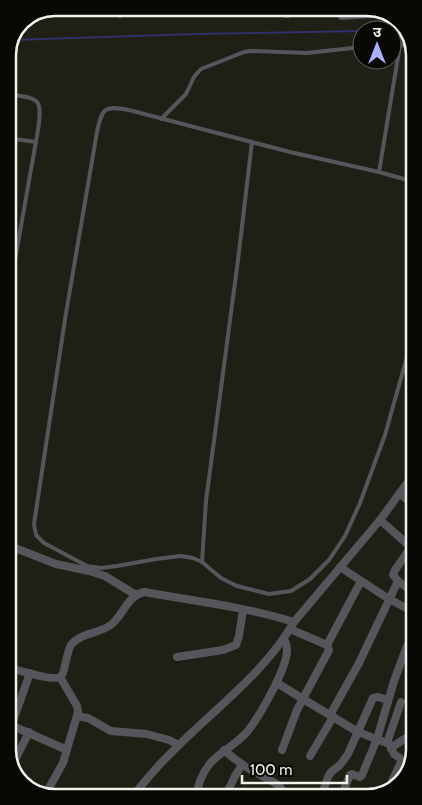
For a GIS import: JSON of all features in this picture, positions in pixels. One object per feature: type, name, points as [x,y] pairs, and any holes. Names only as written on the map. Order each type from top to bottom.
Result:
[{"type":"street","points":[[138,789],[179,745],[243,686],[284,640],[292,625],[354,552],[406,486]]},
{"type":"street","points":[[400,494],[406,499]]},
{"type":"street","points":[[380,520],[406,543]]},
{"type":"street","points":[[16,548],[56,564],[105,576],[136,595]]},
{"type":"street","points":[[406,556],[393,575],[406,587]]},
{"type":"street","points":[[340,567],[406,608]]},
{"type":"street","points":[[282,750],[302,699],[328,653],[329,647],[327,645],[361,581]]},
{"type":"street","points":[[310,756],[359,663],[398,581]]},
{"type":"street","points":[[16,669],[50,678],[60,677],[63,675],[67,653],[76,640],[112,624],[130,600],[144,592],[273,615],[327,645]]},
{"type":"street","points":[[177,657],[223,650],[236,645],[240,636],[244,610]]},
{"type":"street","points":[[198,789],[203,773],[209,764],[246,732],[277,683],[288,650],[284,640]]},
{"type":"street","points":[[344,789],[350,775],[360,777],[362,775],[377,739],[406,649]]},
{"type":"street","points":[[16,713],[30,673]]},
{"type":"street","points":[[50,788],[67,750],[78,712],[77,706],[60,677]]},
{"type":"street","points":[[277,683],[358,732],[389,746],[394,754],[401,759],[395,775]]},
{"type":"street","points":[[324,789],[331,772],[344,759],[373,698],[378,697],[388,700]]},
{"type":"street","points":[[389,746],[401,702]]},
{"type":"street","points":[[77,716],[88,718],[111,731],[147,734],[179,745]]},
{"type":"street","points":[[16,727],[67,750]]},
{"type":"street","points":[[17,756],[29,732]]},
{"type":"street","points":[[389,746],[406,738]]},
{"type":"street","points":[[224,750],[242,766],[278,785],[282,789]]},
{"type":"street","points":[[229,789],[242,766]]},
{"type":"lane","points":[[161,119],[186,94],[194,77],[201,69],[244,52],[251,50],[307,53],[352,48]]},
{"type":"lane","points":[[379,172],[396,70]]},
{"type":"lane","points":[[16,95],[34,98],[40,109],[16,254]]},
{"type":"lane","points":[[406,179],[112,107],[105,110],[100,119],[66,312],[34,524],[36,535],[44,543],[87,566],[100,568],[118,566],[175,556],[193,558],[202,562],[221,578],[237,586],[269,594],[291,591],[310,579],[329,560],[345,536],[360,503],[385,435],[406,360]]},
{"type":"lane","points":[[16,139],[36,142]]},
{"type":"lane","points":[[202,562],[206,500],[252,142]]},
{"type":"waterway","points":[[19,40],[352,31]]}]
